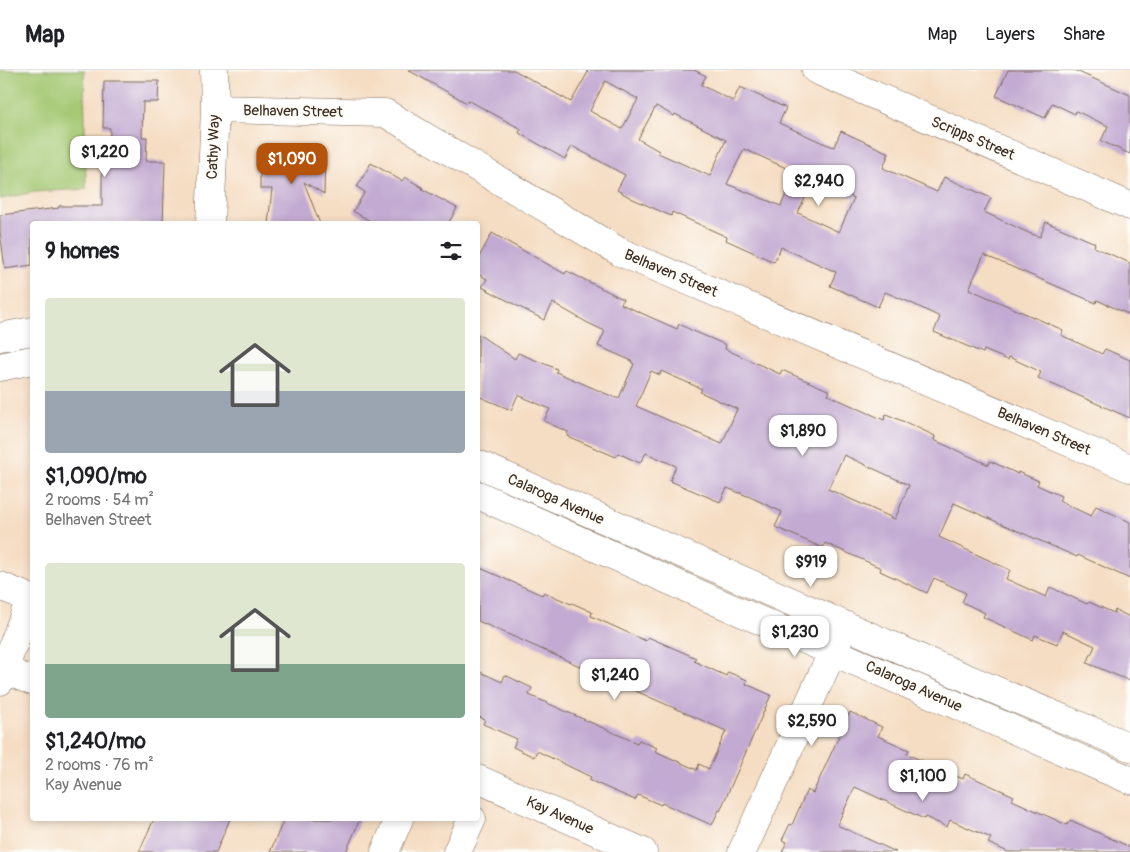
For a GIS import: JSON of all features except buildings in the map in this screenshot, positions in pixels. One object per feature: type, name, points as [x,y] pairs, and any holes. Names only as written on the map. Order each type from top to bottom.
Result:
[{"type":"street","name":"Cathy Way","points":[[210,221],[215,109],[214,70]]},
{"type":"street","name":"Scripps Street","points":[[816,70],[1130,206]]},
{"type":"street","name":"Belhaven Street","points":[[215,109],[384,113],[620,252],[1130,468]]},
{"type":"street","points":[[0,337],[30,331]]},
{"type":"street","points":[[0,367],[30,360]]},
{"type":"street","name":"Calaroga Avenue","points":[[480,465],[844,625],[1130,747]]},
{"type":"street","name":"Calaroga Avenue","points":[[480,496],[722,604],[833,650],[1130,780]]},
{"type":"street","points":[[0,586],[30,598]]},
{"type":"street","points":[[30,604],[3,675],[30,681]]},
{"type":"street","points":[[742,852],[844,625]]},
{"type":"street","name":"Kay Avenue","points":[[480,788],[643,852]]},
{"type":"street","points":[[385,852],[398,821]]},
{"type":"street","points":[[456,852],[471,821]]},
{"type":"green space","points":[[0,70],[84,70],[86,189],[34,192],[0,199]]}]
